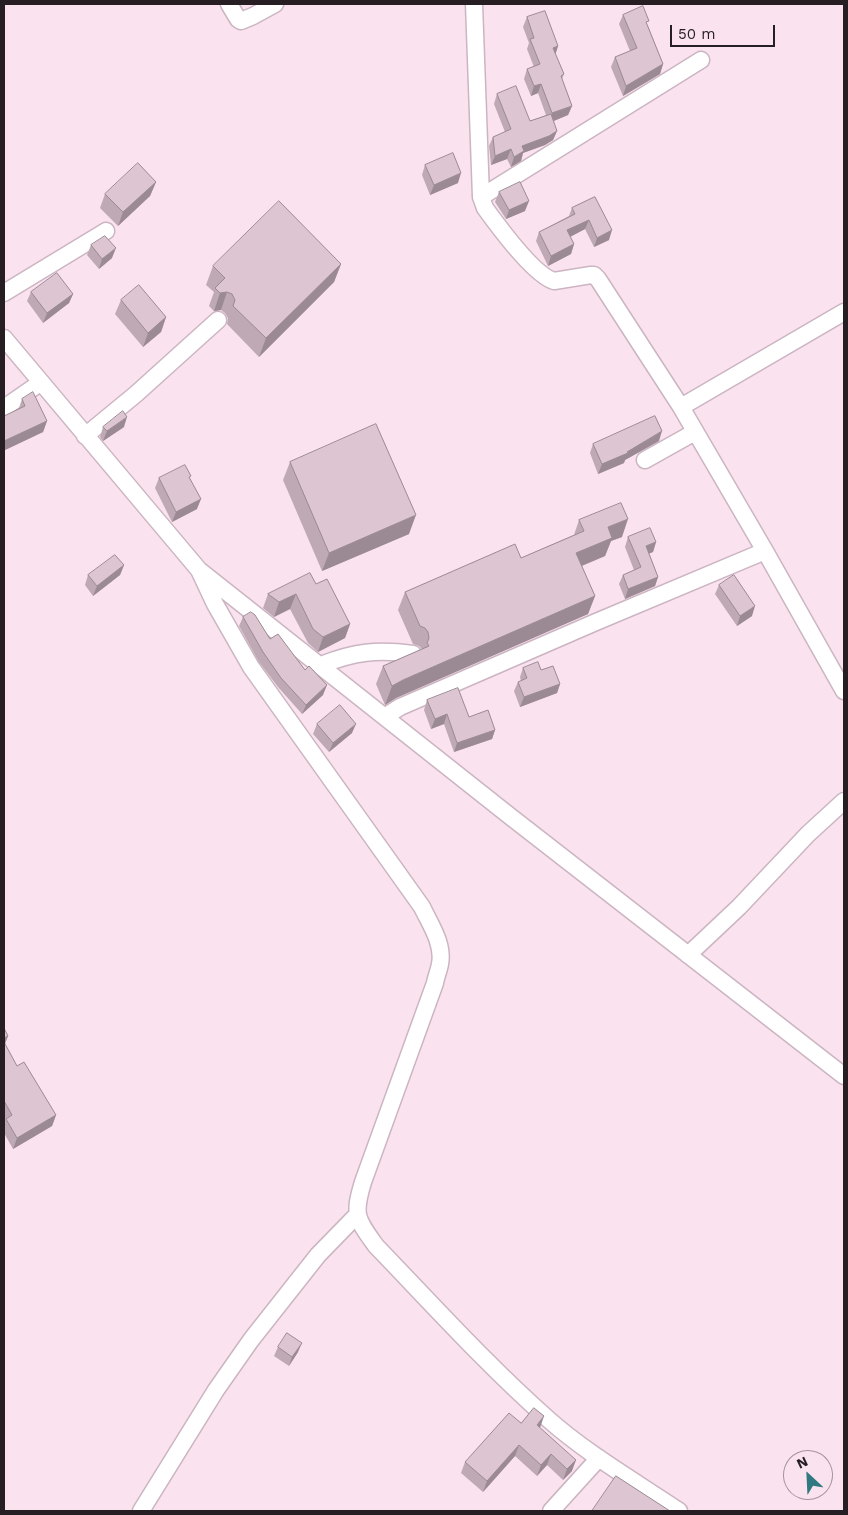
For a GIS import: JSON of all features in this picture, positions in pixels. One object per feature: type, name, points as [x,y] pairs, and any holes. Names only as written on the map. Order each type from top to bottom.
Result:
[{"type":"street","points":[[229,4],[241,21],[275,4]]},
{"type":"street","points":[[474,4],[481,197],[485,208],[493,220],[544,276],[554,281],[591,275],[596,277],[681,406],[844,691]]},
{"type":"street","points":[[481,197],[701,60]]},
{"type":"street","points":[[4,293],[106,231]]},
{"type":"street","points":[[681,406],[844,312]]},
{"type":"street","points":[[85,436],[136,394],[218,320]]},
{"type":"street","points":[[4,338],[199,570],[844,1076]]},
{"type":"street","points":[[4,408],[40,383]]},
{"type":"street","points":[[646,460],[696,432]]},
{"type":"street","points":[[386,716],[400,708],[578,630],[765,551]]},
{"type":"street","points":[[199,570],[219,611],[251,667],[422,907],[431,924],[440,949],[441,963],[362,1182],[356,1204],[357,1215],[362,1227],[376,1246],[476,1350],[550,1420],[599,1458],[679,1511]]},
{"type":"street","points":[[321,665],[344,656],[365,652],[413,654]]},
{"type":"street","points":[[688,955],[739,907],[808,834],[844,801]]},
{"type":"street","points":[[141,1511],[216,1390],[251,1340],[318,1255],[357,1215]]},
{"type":"street","points":[[551,1511],[599,1458]]},
{"type":"building","points":[[643,6],[649,21],[646,22],[663,64],[626,86],[615,57],[637,48],[623,15]]},
{"type":"building","points":[[545,11],[558,46],[553,48],[564,74],[561,76],[572,106],[552,113],[541,84],[534,86],[527,69],[540,64],[530,39],[534,38],[527,17]]},
{"type":"building","points":[[516,86],[530,121],[551,114],[557,131],[522,146],[524,151],[514,157],[511,149],[495,156],[493,137],[511,129],[497,94]]},
{"type":"building","points":[[453,153],[461,173],[434,185],[425,165]]},
{"type":"building","points":[[138,163],[156,182],[123,212],[105,194]]},
{"type":"building","points":[[520,182],[529,201],[509,210],[499,192]]},
{"type":"building","points":[[595,197],[612,230],[597,238],[589,220],[567,230],[574,244],[551,256],[539,232],[575,214],[572,208]]},
{"type":"building","points":[[279,201],[341,264],[266,338],[233,306],[235,300],[232,294],[227,292],[220,293],[215,288],[225,278],[213,266]]},
{"type":"building","points":[[105,236],[116,248],[102,259],[91,245]]},
{"type":"building","points":[[57,273],[73,294],[47,313],[31,292]]},
{"type":"building","points":[[139,285],[166,317],[148,333],[121,300]]},
{"type":"building","points":[[33,392],[47,421],[4,441],[4,416],[25,406],[22,399]]},
{"type":"building","points":[[123,411],[127,417],[107,431],[103,427]]},
{"type":"building","points":[[655,416],[662,431],[628,453],[602,464],[593,444]]},
{"type":"building","points":[[376,424],[416,515],[329,553],[290,462]]},
{"type":"building","points":[[185,465],[201,499],[176,512],[159,478]]},
{"type":"building","points":[[621,503],[628,519],[608,527],[612,538],[576,553],[595,596],[392,686],[383,666],[429,646],[427,643],[429,638],[428,632],[420,626],[405,592],[515,544],[521,558],[584,531],[579,520]]},
{"type":"building","points":[[650,528],[656,542],[646,546],[658,577],[628,589],[623,575],[641,567],[628,537]]},
{"type":"building","points":[[115,555],[124,565],[97,586],[88,575]]},
{"type":"building","points":[[310,573],[316,584],[327,579],[350,624],[323,637],[313,629],[296,594],[279,602],[268,594]]},
{"type":"building","points":[[734,575],[755,606],[740,616],[719,585]]},
{"type":"building","points":[[251,612],[255,615],[270,639],[278,634],[305,670],[309,666],[327,685],[306,705],[281,678],[263,652],[243,617]]},
{"type":"building","points":[[538,662],[541,670],[553,666],[560,684],[524,697],[518,682],[527,678],[523,668]]},
{"type":"building","points":[[458,688],[469,717],[488,710],[495,730],[457,743],[447,714],[435,719],[427,700]]},
{"type":"building","points":[[340,705],[356,724],[333,743],[317,724]]},
{"type":"building","points":[[4,1028],[8,1036],[4,1038]]},
{"type":"building","points":[[4,1042],[17,1066],[24,1062],[56,1115],[17,1138],[6,1119],[12,1115],[4,1101]]},
{"type":"building","points":[[287,1333],[302,1343],[292,1357],[278,1347]]},
{"type":"building","points":[[534,1408],[544,1416],[537,1425],[576,1460],[567,1469],[551,1454],[541,1465],[519,1445],[487,1481],[465,1462],[509,1413],[521,1423]]},
{"type":"building","points":[[616,1476],[670,1511],[592,1511]]}]
